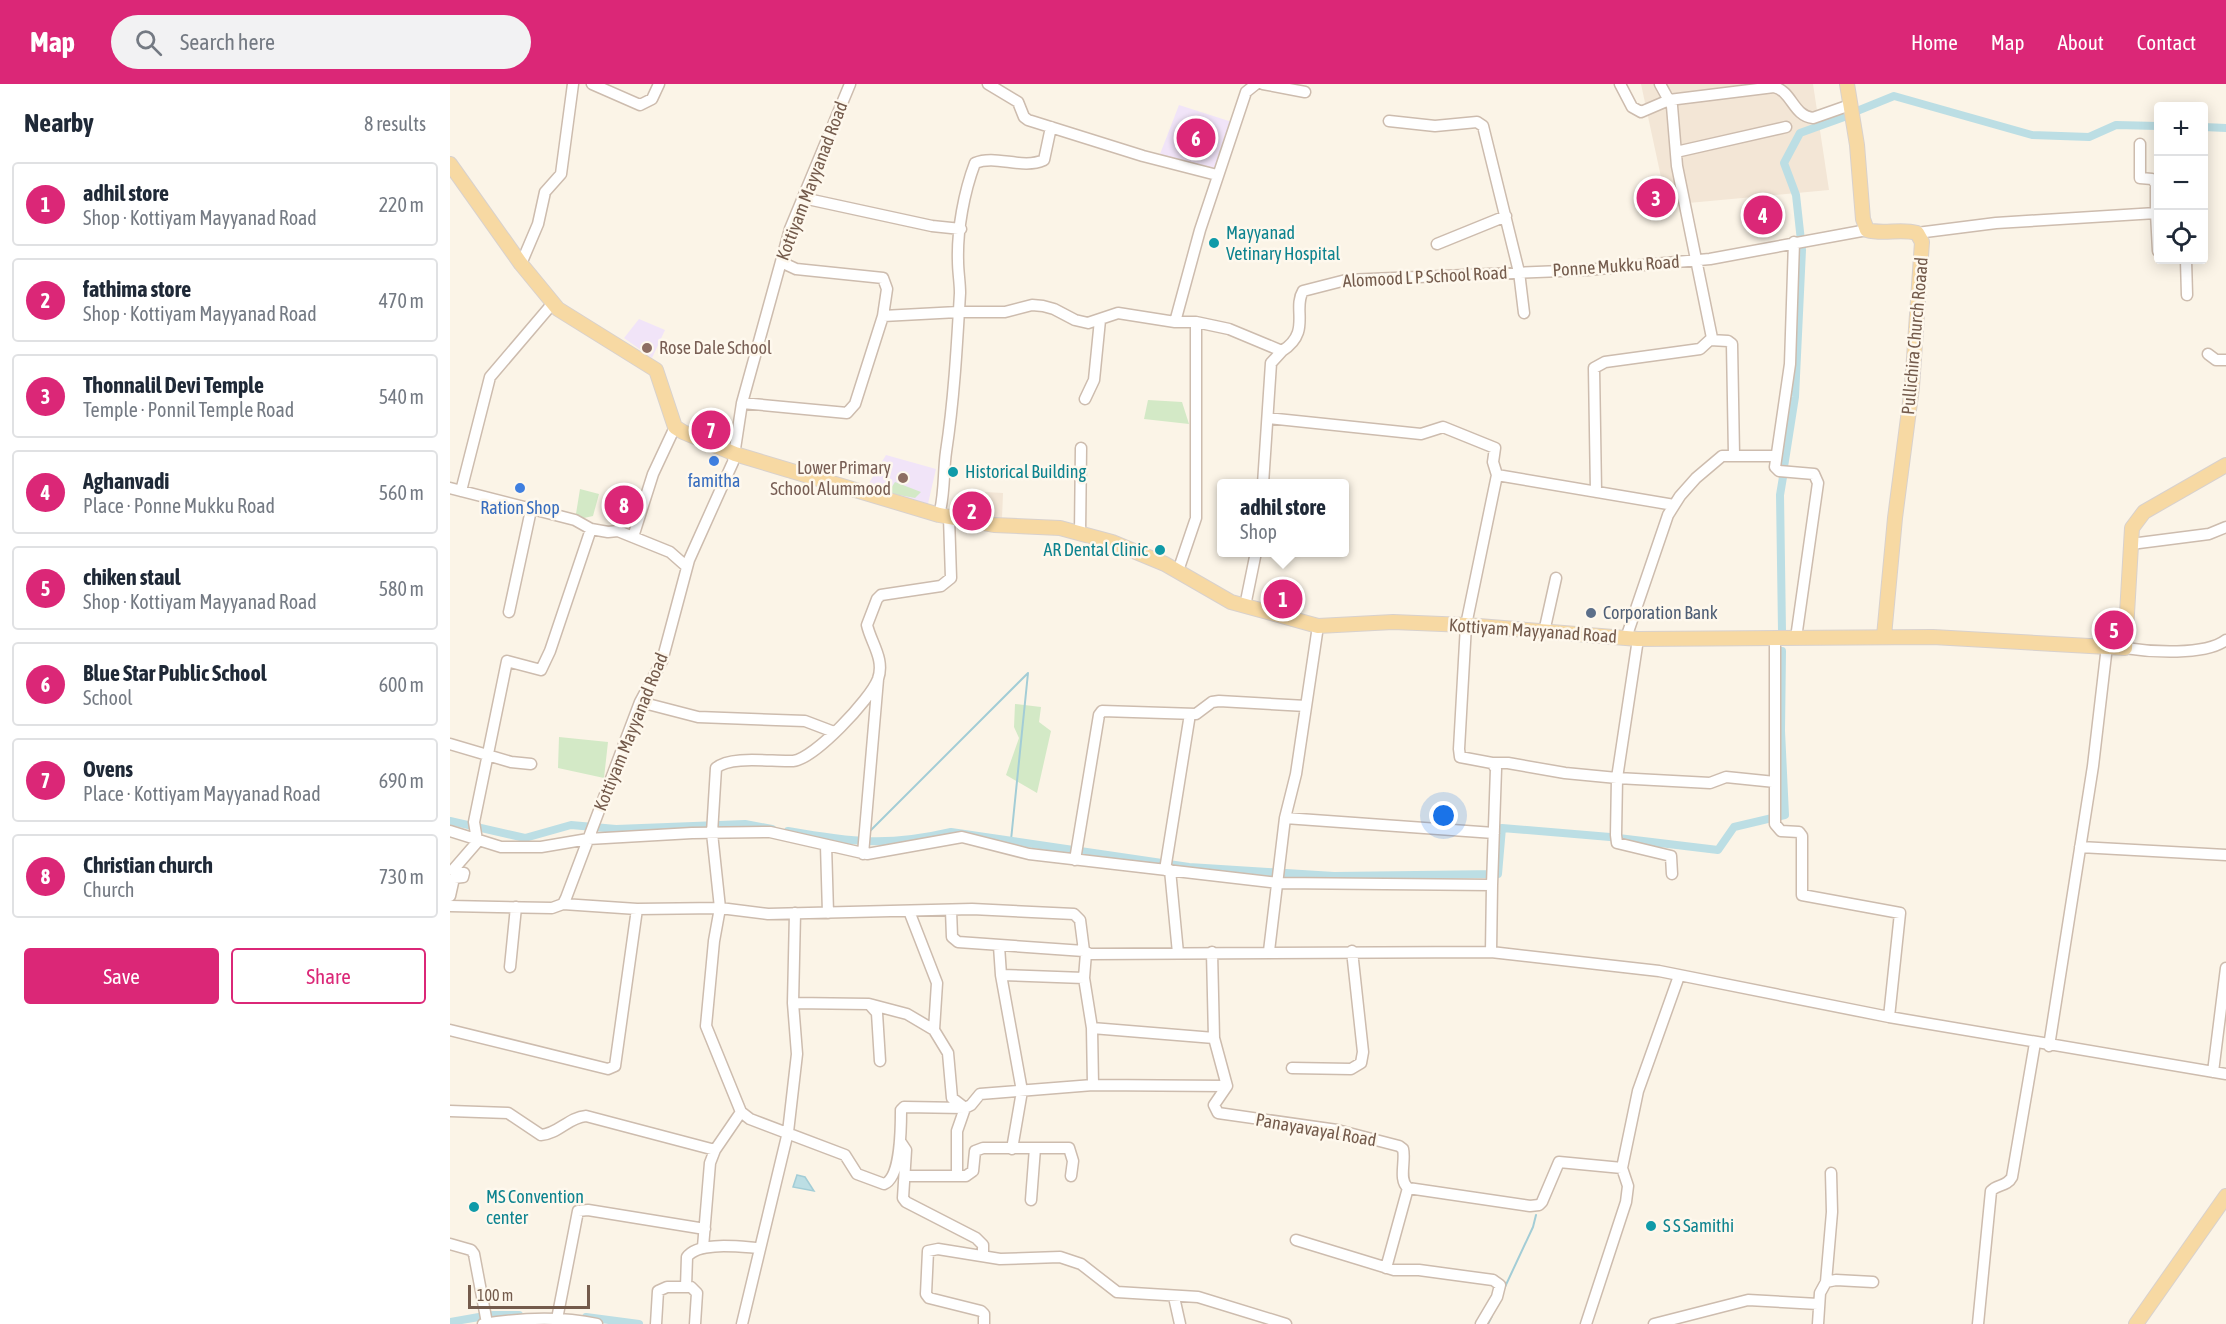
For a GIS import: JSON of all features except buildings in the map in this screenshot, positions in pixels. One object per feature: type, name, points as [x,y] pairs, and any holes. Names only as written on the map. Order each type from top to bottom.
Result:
[{"type":"main road","points":[[1847,84],[1863,219],[1867,230]]},
{"type":"main road","points":[[450,164],[521,264],[558,309],[656,370],[675,427]]},
{"type":"main road","name":"Pullichira Church Roaad","points":[[1867,230],[1878,233],[1907,230],[1917,233],[1922,242],[1912,387],[1895,518],[1884,636]]},
{"type":"main road","name":"Kottiyam Mayyanad Road","points":[[675,427],[735,454],[944,516],[994,525],[1060,528],[1134,550],[1178,571],[1231,602],[1318,626],[1394,622],[1466,625],[1632,638],[1884,636],[2125,648]]},
{"type":"main road","points":[[2125,648],[2132,528],[2137,518],[2226,465]]},
{"type":"main road","points":[[2136,1324],[2226,1196]]},
{"type":"street","points":[[521,264],[538,224],[545,192],[561,174],[573,84]]},
{"type":"street","points":[[592,84],[640,105],[652,99],[659,84]]},
{"type":"street","name":"Kottiyam Mayyanad Road","points":[[562,904],[640,702],[662,661],[687,567],[735,454],[742,402],[781,262],[803,198],[850,84]]},
{"type":"street","points":[[988,84],[1018,102],[1024,117],[1143,156],[1217,175]]},
{"type":"street","points":[[1175,322],[1217,175],[1246,92],[1256,84]]},
{"type":"street","points":[[1263,84],[1305,92]]},
{"type":"street","points":[[1620,84],[1632,107],[1641,112],[1668,100],[1774,87],[1784,92],[1792,106],[1806,118],[1813,118],[1850,105]]},
{"type":"street","points":[[1660,84],[1668,100],[1676,132],[1676,152],[1711,339]]},
{"type":"street","points":[[1389,121],[1435,126],[1477,122],[1483,126],[1519,272],[1524,313]]},
{"type":"street","points":[[863,854],[879,655],[867,626],[877,599],[881,595],[947,583],[951,578],[944,499],[946,453],[951,427],[950,405],[958,312],[958,258],[962,211],[975,163],[983,159],[1030,164],[1044,160],[1051,127]]},
{"type":"street","points":[[1676,152],[1786,127]]},
{"type":"street","points":[[2140,144],[2140,178],[2152,179],[2156,184],[2156,210]]},
{"type":"street","points":[[803,198],[932,226],[961,229]]},
{"type":"street","points":[[1917,233],[1996,223],[2154,213]]},
{"type":"street","points":[[1437,244],[1506,216]]},
{"type":"street","name":"Ponne Mukku Road","points":[[1519,272],[1587,270],[1695,260],[1867,230]]},
{"type":"street","points":[[1794,243],[1790,364],[1776,469],[1806,472],[1818,478],[1817,505],[1812,525],[1796,638]]},
{"type":"street","points":[[742,402],[847,413],[855,404],[883,316],[887,289],[882,278],[796,268],[781,262]]},
{"type":"street","points":[[2186,264],[2187,295]]},
{"type":"street","name":"Alomood L P School Road","points":[[1282,351],[1302,324],[1300,296],[1303,291],[1346,280],[1519,272]]},
{"type":"street","points":[[553,303],[490,377],[455,490],[575,520],[591,529],[618,531],[670,552],[687,567]]},
{"type":"street","points":[[883,316],[1005,312],[1032,305],[1054,309],[1075,320],[1088,323],[1118,313],[1175,322],[1196,322],[1229,329],[1282,351],[1271,363],[1263,479]]},
{"type":"street","points":[[1085,399],[1094,380],[1100,320]]},
{"type":"street","points":[[1178,571],[1196,518],[1196,322]]},
{"type":"street","points":[[1596,492],[1594,368],[1605,362],[1700,349],[1711,339],[1728,341],[1732,344],[1734,455]]},
{"type":"street","points":[[2208,354],[2216,360],[2226,360]]},
{"type":"street","points":[[1268,418],[1421,435],[1443,427],[1495,448],[1493,462],[1497,475],[1466,625],[1459,754],[1464,760],[1492,764],[1508,763],[1565,773],[1617,778],[1710,783],[1726,777],[1775,782]]},
{"type":"street","points":[[633,537],[644,497],[675,427]]},
{"type":"street","points":[[1080,534],[1081,448]]},
{"type":"street","points":[[1672,874],[1671,856],[1617,843],[1617,778],[1632,638],[1674,505],[1689,486],[1722,456],[1776,456]]},
{"type":"street","points":[[1497,475],[1674,505]]},
{"type":"street","points":[[509,612],[531,510]]},
{"type":"street","points":[[2131,544],[2209,534],[2226,527]]},
{"type":"street","points":[[478,840],[474,822],[490,754],[507,661],[541,670],[558,629],[591,529]]},
{"type":"street","points":[[1245,606],[1255,557]]},
{"type":"street","points":[[1544,632],[1556,578]]},
{"type":"street","points":[[1269,951],[1284,818],[1296,774],[1318,626]]},
{"type":"street","points":[[1775,638],[1777,828],[1798,832],[1802,836],[1802,895],[1900,913],[1888,1017]]},
{"type":"street","points":[[2125,648],[2148,652],[2176,651],[2217,646],[2226,640]]},
{"type":"street","points":[[2049,1046],[2093,766],[2106,646]]},
{"type":"street","points":[[878,678],[848,721],[803,759],[721,764],[716,768],[712,833],[720,908],[714,940],[706,1026],[741,1112],[750,1119],[845,1155],[857,1174],[884,1184],[894,1175],[900,1136]]},
{"type":"street","points":[[640,702],[698,717],[805,721],[834,732]]},
{"type":"street","points":[[1075,860],[1099,715],[1108,710],[1190,714],[1203,711],[1212,702],[1306,706]]},
{"type":"street","points":[[1178,953],[1167,870],[1190,714]]},
{"type":"street","points":[[450,744],[511,762],[531,764]]},
{"type":"street","points":[[1491,952],[1496,769],[1492,764]]},
{"type":"street","points":[[1284,818],[1494,833]]},
{"type":"street","points":[[450,831],[501,847],[531,847],[588,839],[770,832],[863,854],[962,837],[1029,854],[1278,883],[1492,885]]},
{"type":"street","points":[[450,896],[454,878],[463,878],[464,873],[453,870],[478,840]]},
{"type":"street","points":[[826,845],[828,912]]},
{"type":"street","points":[[2080,847],[2226,855]]},
{"type":"street","points":[[450,906],[552,908],[562,904],[637,909],[720,908],[768,914],[951,910],[1074,914],[1080,920],[1085,952],[1084,978],[1092,1028],[1093,1085]]},
{"type":"street","points":[[510,967],[516,907]]},
{"type":"street","points":[[450,1030],[608,1069],[615,1066],[637,909]]},
{"type":"street","points":[[951,910],[951,932],[955,941],[1085,952],[1491,952],[1679,976],[2049,1046],[2226,1074]]},
{"type":"street","points":[[909,911],[937,983],[934,1029]]},
{"type":"street","points":[[742,1324],[788,1132],[797,1054],[793,1003],[795,913]]},
{"type":"street","points":[[999,946],[1001,975],[1022,1091],[1012,1149]]},
{"type":"street","points":[[1292,1068],[1351,1069],[1361,1063],[1363,1052],[1352,951]]},
{"type":"street","points":[[983,1256],[982,1245],[976,1238],[906,1202],[903,1198],[906,1150],[899,1143],[901,1110],[904,1107],[965,1108],[971,1106],[980,1094],[1093,1085],[1227,1086],[1214,1038],[1212,952]]},
{"type":"street","points":[[2213,1072],[2226,968]]},
{"type":"street","points":[[1001,975],[1084,978]]},
{"type":"street","points":[[1586,1324],[1626,1202],[1628,1186],[1622,1168],[1641,1080],[1679,976]]},
{"type":"street","points":[[793,1003],[869,1004],[907,1014],[934,1029],[948,1053],[952,1098],[965,1108]]},
{"type":"street","points":[[869,1004],[877,1013],[880,1061]]},
{"type":"street","points":[[1092,1028],[1214,1038]]},
{"type":"street","points":[[1978,1324],[1991,1191],[1995,1186],[2007,1184],[2012,1177],[2035,1043]]},
{"type":"street","name":"Panayavayal Road","points":[[1227,1086],[1214,1105],[1215,1110],[1222,1115],[1338,1130],[1399,1146],[1403,1149],[1404,1157],[1403,1181],[1408,1188]]},
{"type":"street","points":[[957,1176],[957,1131],[965,1108]]},
{"type":"street","points":[[450,1111],[508,1113],[541,1135],[552,1133],[586,1116],[715,1150]]},
{"type":"street","points":[[704,1247],[708,1171],[715,1150],[741,1112]]},
{"type":"street","points":[[1030,1200],[1035,1148]]},
{"type":"street","points":[[905,1176],[971,1174],[974,1156],[978,1149],[1035,1148],[1069,1148],[1073,1161],[1071,1176]]},
{"type":"street","points":[[1386,1268],[1408,1188],[1534,1206],[1542,1202],[1559,1162],[1622,1168]]},
{"type":"street","points":[[1818,1324],[1820,1293],[1826,1282],[1832,1212],[1832,1173]]},
{"type":"street","points":[[557,1319],[578,1211],[588,1210],[705,1229]]},
{"type":"street","points":[[1296,1240],[1386,1268],[1493,1280],[1500,1285],[1497,1297],[1481,1324]]},
{"type":"street","points":[[450,1244],[471,1250],[474,1254],[487,1323]]},
{"type":"street","points":[[686,1287],[687,1257],[694,1250],[704,1247],[759,1248]]},
{"type":"street","points":[[984,1324],[984,1314],[981,1311],[934,1301],[926,1294],[928,1251],[938,1249],[1000,1259],[1060,1257],[1081,1264],[1117,1292],[1198,1297],[1286,1324]]},
{"type":"street","points":[[1826,1282],[1836,1280],[1873,1282]]},
{"type":"street","points":[[656,1324],[658,1291],[686,1287],[695,1289],[697,1293],[695,1324]]},
{"type":"street","points":[[1174,1297],[1180,1324]]},
{"type":"street","points":[[1654,1324],[1748,1300],[1818,1304]]},
{"type":"street","points":[[483,1324],[518,1319],[557,1319],[597,1324]]},
{"type":"shaded area","points":[[1641,84],[1813,84],[1829,190],[1667,205]]},
{"type":"shaded area","points":[[1179,105],[1232,122],[1215,171],[1160,154]]},
{"type":"shaded area","name":"Rose Dale School","points":[[639,319],[665,330],[652,358],[624,338]]},
{"type":"shaded area","name":"Lower Primary School Alummood","points":[[886,455],[936,469],[927,508],[866,488]]},
{"type":"shaded area","points":[[985,492],[1003,493],[1002,519],[985,516]]},
{"type":"green space","points":[[1148,400],[1182,402],[1189,424],[1144,419]]},
{"type":"green space","points":[[895,482],[921,492],[915,498],[888,493]]},
{"type":"green space","points":[[580,489],[599,494],[593,516],[575,520]]},
{"type":"green space","points":[[1015,704],[1041,707],[1039,722],[1051,731],[1037,793],[1006,775],[1019,738],[1014,727]]},
{"type":"green space","points":[[559,737],[608,742],[604,778],[558,768]]},
{"type":"water","points":[[797,1175],[805,1177],[814,1191],[793,1187]]},
{"type":"waterway","points":[[1857,111],[1894,96],[2032,135],[2089,137],[2116,125],[2154,126]]},
{"type":"waterway","points":[[1784,467],[1795,397],[1802,250],[1796,195],[1784,163],[1800,133],[1847,116]]},
{"type":"waterway","points":[[2208,127],[2226,128]]},
{"type":"waterway","points":[[1782,631],[1780,495],[1783,477]]},
{"type":"waterway","points":[[788,831],[869,841],[907,840],[951,832],[1189,867],[1334,876],[1498,874],[1502,828],[1610,837],[1718,850],[1734,827],[1785,815],[1781,731],[1782,651]]},
{"type":"waterway","points":[[869,832],[1028,673],[1011,840]]},
{"type":"waterway","points":[[450,821],[525,838],[571,825],[616,829],[745,824],[772,829]]},
{"type":"waterway","points":[[854,843],[862,837]]},
{"type":"waterway","points":[[1504,1289],[1533,1227],[1536,1215]]},
{"type":"waterway","points":[[493,1315],[519,1315]]},
{"type":"waterway","points":[[1488,1324],[1492,1316]]},
{"type":"waterway","points":[[450,1322],[479,1317]]},
{"type":"waterway","points":[[586,1317],[639,1324]]},
{"type":"place","name":"Blue Star Public School","points":[[1196,138]]},
{"type":"place","name":"Thonnalil Devi Temple","points":[[1656,198]]},
{"type":"place","name":"Aghanvadi","points":[[1763,215]]},
{"type":"place","name":"Mayyanad Vetinary Hospital","points":[[1214,243]]},
{"type":"place","name":"Rose Dale School","points":[[647,348]]},
{"type":"place","name":"Ovens","points":[[711,430]]},
{"type":"place","name":"famitha","points":[[714,461]]},
{"type":"place","name":"Historical Building","points":[[953,472]]},
{"type":"place","name":"Lower Primary School Alummood","points":[[903,478]]},
{"type":"place","name":"Ration Shop","points":[[520,488]]},
{"type":"place","name":"Christian church","points":[[624,505]]},
{"type":"place","name":"fathima store","points":[[972,511]]},
{"type":"place","name":"AR Dental Clinic","points":[[1160,550]]},
{"type":"place","name":"adhil store","points":[[1283,599]]},
{"type":"place","name":"Corporation Bank","points":[[1591,613]]},
{"type":"place","name":"chiken staul","points":[[2114,630]]},
{"type":"place","name":"MS Convention center","points":[[474,1207]]},
{"type":"place","name":"S S Samithi","points":[[1651,1226]]}]
